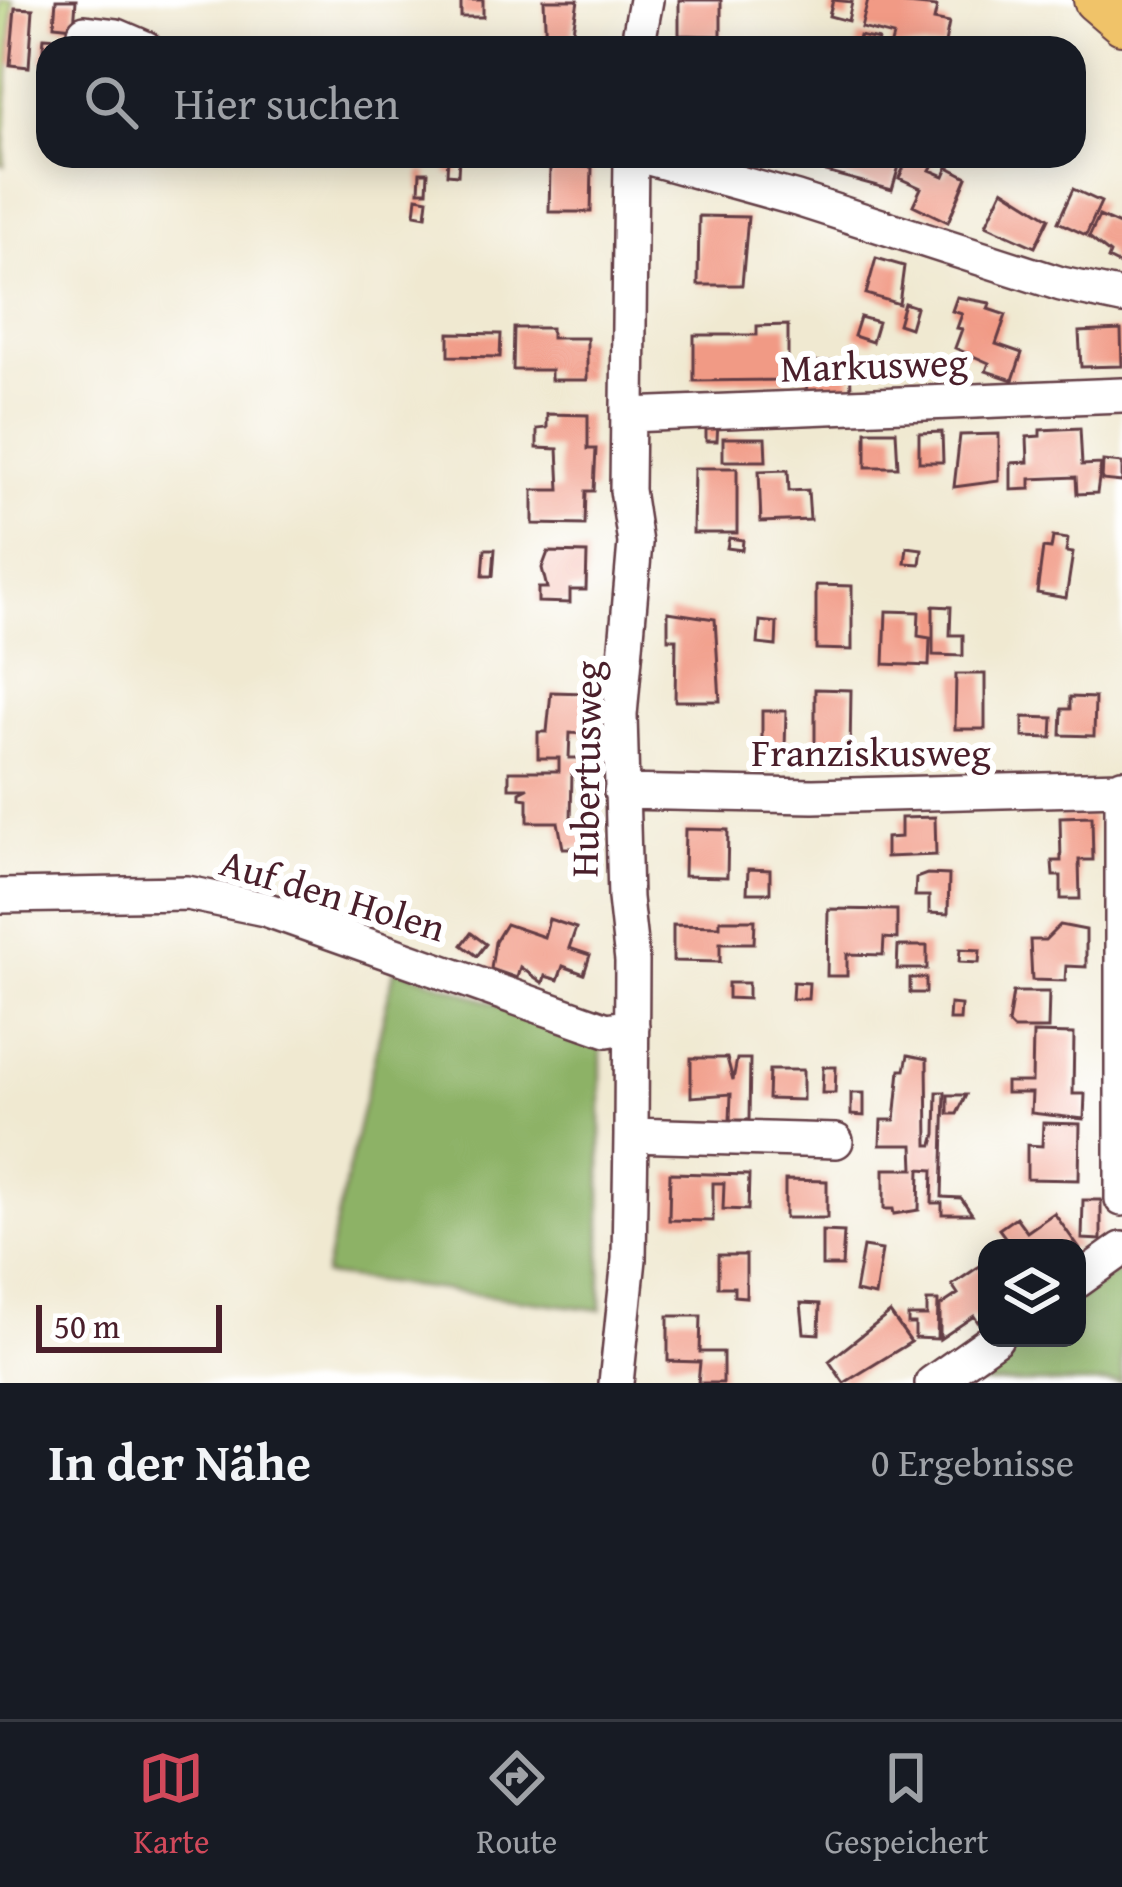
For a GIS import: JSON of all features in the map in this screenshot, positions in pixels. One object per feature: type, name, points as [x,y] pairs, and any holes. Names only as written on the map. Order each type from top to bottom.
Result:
[{"type":"main road","points":[[1095,0],[1122,23]]},
{"type":"street","points":[[640,36],[646,0]]},
{"type":"street","points":[[85,32],[118,36]]},
{"type":"street","name":"Hubertusweg","points":[[616,1383],[629,1259],[631,1135],[632,1026],[620,715],[635,543],[627,490],[632,168]]},
{"type":"street","points":[[685,168],[1061,284],[1122,297]]},
{"type":"street","name":"Markusweg","points":[[629,415],[1122,394]]},
{"type":"street","points":[[1122,787],[1122,1198]]},
{"type":"street","name":"Franziskusweg","points":[[621,792],[826,796],[1122,787]]},
{"type":"street","name":"Auf den Holen","points":[[0,896],[187,893],[265,909],[608,1030],[632,1026]]},
{"type":"street","points":[[631,1135],[836,1141]]},
{"type":"street","points":[[1086,1274],[1122,1249]]},
{"type":"street","points":[[932,1383],[983,1347]]},
{"type":"green space","points":[[0,0],[13,0],[4,165],[0,164]]},
{"type":"green space","points":[[395,967],[601,1043],[601,1310],[324,1275]]},
{"type":"green space","points":[[1122,1268],[1122,1383],[961,1383],[1011,1347],[1086,1347],[1086,1294]]},
{"type":"building","points":[[56,0],[76,0],[74,27],[54,25]]},
{"type":"building","points":[[461,0],[483,0],[483,17],[461,17]]},
{"type":"building","points":[[544,0],[578,0],[572,36],[546,36]]},
{"type":"building","points":[[679,0],[721,0],[721,36],[679,35]]},
{"type":"building","points":[[833,0],[852,2],[848,21],[829,16]]},
{"type":"building","points":[[868,0],[937,7],[934,20],[949,23],[946,36],[893,36],[861,28]]},
{"type":"building","points":[[15,8],[33,9],[29,67],[10,65]]},
{"type":"building","points":[[550,168],[592,168],[591,212],[549,212]]},
{"type":"building","points":[[827,168],[898,168],[892,190],[826,172]]},
{"type":"building","points":[[904,168],[931,168],[944,176],[950,168],[967,177],[948,222],[913,205],[921,188],[899,178]]},
{"type":"building","points":[[420,172],[428,172],[427,191],[419,191]]},
{"type":"building","points":[[1003,189],[1049,218],[1035,247],[986,225]]},
{"type":"building","points":[[1073,189],[1101,202],[1086,235],[1058,222]]},
{"type":"building","points":[[417,197],[428,199],[426,216],[415,214]]},
{"type":"building","points":[[699,216],[748,217],[742,285],[698,285]]},
{"type":"building","points":[[1099,216],[1122,226],[1122,266],[1108,259],[1110,254],[1089,237]]},
{"type":"building","points":[[876,258],[904,266],[899,304],[866,294]]},
{"type":"building","points":[[957,297],[990,303],[988,309],[1006,315],[996,344],[1022,353],[1013,380],[986,371],[989,363],[955,348],[962,329],[957,328],[962,314],[952,311]]},
{"type":"building","points":[[904,303],[916,307],[910,328],[898,324]]},
{"type":"building","points":[[860,317],[878,322],[872,342],[854,336]]},
{"type":"building","points":[[788,325],[788,380],[694,381],[694,335],[757,335],[757,326]]},
{"type":"building","points":[[514,328],[551,328],[551,338],[587,338],[587,380],[551,380],[551,370],[513,370]]},
{"type":"building","points":[[1121,330],[1122,366],[1081,367],[1079,332]]},
{"type":"building","points":[[449,333],[501,334],[500,357],[449,356]]},
{"type":"building","points":[[850,361],[851,390],[807,392],[806,362]]},
{"type":"building","points":[[547,414],[588,415],[588,449],[596,449],[594,491],[586,491],[585,525],[533,524],[533,490],[560,490],[558,449],[537,448],[537,429],[547,428]]},
{"type":"building","points":[[706,421],[718,421],[717,441],[706,441]]},
{"type":"building","points":[[1080,428],[1082,465],[1101,464],[1097,493],[1077,494],[1076,477],[1030,479],[1030,489],[1011,490],[1011,463],[1028,462],[1027,437],[1040,436],[1040,430]]},
{"type":"building","points":[[866,431],[896,431],[898,467],[866,467]]},
{"type":"building","points":[[942,432],[943,462],[919,462],[919,433]]},
{"type":"building","points":[[999,434],[999,481],[954,487],[960,435]]},
{"type":"building","points":[[723,438],[765,438],[766,461],[723,461]]},
{"type":"building","points":[[1103,461],[1122,463],[1122,482],[1102,480]]},
{"type":"building","points":[[694,468],[737,468],[737,533],[693,533]]},
{"type":"building","points":[[788,470],[789,491],[808,490],[810,520],[761,522],[759,471]]},
{"type":"building","points":[[1053,537],[1068,539],[1066,552],[1073,553],[1066,598],[1037,593],[1043,548],[1051,549]]},
{"type":"building","points":[[729,538],[743,540],[742,550],[727,548]]},
{"type":"building","points":[[907,547],[922,549],[920,564],[905,563]]},
{"type":"building","points":[[485,549],[495,549],[493,576],[483,576]]},
{"type":"building","points":[[548,552],[587,553],[586,590],[570,590],[570,603],[538,602],[538,588],[547,588],[542,568]]},
{"type":"building","points":[[816,585],[852,586],[852,650],[816,649]]},
{"type":"building","points":[[933,606],[951,607],[950,635],[963,635],[963,656],[933,655]]},
{"type":"building","points":[[886,611],[919,612],[918,636],[930,638],[929,666],[884,664]]},
{"type":"building","points":[[668,612],[715,619],[720,701],[675,701],[676,639],[668,639]]},
{"type":"building","points":[[760,621],[777,623],[776,646],[758,644]]},
{"type":"building","points":[[956,674],[985,674],[985,729],[955,729]]},
{"type":"building","points":[[815,689],[851,690],[850,754],[815,753]]},
{"type":"building","points":[[551,692],[586,693],[585,734],[570,733],[569,758],[585,758],[585,772],[572,772],[571,821],[584,821],[591,848],[563,848],[558,822],[528,822],[528,799],[520,798],[520,792],[528,788],[509,788],[509,771],[559,771],[559,758],[538,758],[538,732],[547,732]]},
{"type":"building","points":[[1070,697],[1095,698],[1094,736],[1061,735],[1062,709],[1070,709]]},
{"type":"building","points":[[762,711],[786,711],[785,749],[762,749]]},
{"type":"building","points":[[1023,717],[1053,718],[1052,738],[1023,737]]},
{"type":"building","points":[[1092,816],[1093,860],[1079,860],[1080,899],[1061,899],[1061,876],[1053,876],[1052,861],[1061,861],[1060,817]]},
{"type":"building","points":[[935,817],[936,855],[886,857],[886,838],[901,837],[901,818]]},
{"type":"building","points":[[685,829],[728,830],[727,877],[684,876]]},
{"type":"building","points":[[748,869],[770,870],[770,893],[747,893]]},
{"type":"building","points":[[949,875],[948,914],[929,913],[929,896],[915,896],[916,878]]},
{"type":"building","points":[[828,909],[897,910],[897,939],[884,938],[883,955],[847,954],[847,976],[827,976]]},
{"type":"building","points":[[549,919],[576,928],[569,948],[590,955],[584,974],[563,966],[558,980],[545,976],[543,983],[520,967],[517,978],[491,969],[495,942],[506,924],[544,937]]},
{"type":"building","points":[[720,920],[755,920],[754,943],[720,943],[720,962],[673,961],[673,925],[720,926]]},
{"type":"building","points":[[1060,925],[1086,930],[1086,967],[1066,966],[1065,981],[1032,980],[1030,940],[1045,940]]},
{"type":"building","points":[[471,933],[486,944],[477,956],[462,945]]},
{"type":"building","points":[[898,946],[927,946],[927,969],[897,969]]},
{"type":"building","points":[[960,949],[980,950],[979,963],[959,962]]},
{"type":"building","points":[[910,978],[926,978],[926,993],[910,993]]},
{"type":"building","points":[[793,982],[809,983],[808,999],[792,999]]},
{"type":"building","points":[[728,983],[748,983],[748,999],[728,998]]},
{"type":"building","points":[[1013,992],[1049,992],[1048,1029],[1013,1029],[1008,1024]]},
{"type":"building","points":[[950,1004],[961,1005],[960,1020],[949,1020]]},
{"type":"building","points":[[1033,1033],[1074,1034],[1073,1094],[1085,1094],[1084,1119],[1031,1113],[1032,1093],[1006,1093],[1006,1082],[1032,1082]]},
{"type":"building","points":[[908,1055],[927,1059],[928,1145],[933,1145],[936,1134],[937,1092],[945,1092],[942,1197],[961,1198],[972,1214],[942,1214],[942,1203],[932,1203],[933,1170],[920,1169],[919,1210],[894,1214],[893,1209],[884,1209],[884,1169],[914,1169],[913,1145],[880,1145],[881,1120],[895,1120],[900,1070],[905,1070]]},
{"type":"building","points":[[691,1058],[727,1058],[733,1080],[737,1059],[750,1059],[749,1120],[730,1120],[731,1094],[691,1097]]},
{"type":"building","points":[[823,1067],[836,1067],[835,1093],[822,1093]]},
{"type":"building","points":[[769,1070],[803,1070],[803,1100],[768,1099]]},
{"type":"building","points":[[851,1093],[864,1093],[864,1116],[851,1115]]},
{"type":"building","points":[[948,1095],[966,1095],[957,1114],[948,1114]]},
{"type":"building","points":[[1043,1123],[1080,1124],[1079,1180],[1027,1179],[1027,1145],[1042,1146]]},
{"type":"building","points":[[670,1173],[749,1175],[748,1210],[723,1209],[724,1183],[713,1183],[713,1221],[669,1220]]},
{"type":"building","points":[[785,1180],[827,1181],[827,1218],[785,1218]]},
{"type":"building","points":[[1083,1200],[1101,1200],[1101,1240],[1082,1239]]},
{"type":"building","points":[[1054,1213],[1073,1239],[1006,1239],[999,1229],[1016,1217],[1027,1232]]},
{"type":"building","points":[[822,1231],[844,1232],[842,1266],[822,1266]]},
{"type":"building","points":[[863,1247],[882,1250],[875,1296],[855,1292]]},
{"type":"building","points":[[718,1255],[746,1255],[746,1297],[734,1296],[734,1287],[718,1287]]},
{"type":"building","points":[[978,1267],[978,1322],[974,1316],[940,1339],[940,1306],[958,1294],[952,1285]]},
{"type":"building","points":[[927,1301],[938,1301],[937,1339],[915,1338],[915,1324],[908,1324],[908,1316],[927,1316]]},
{"type":"building","points":[[801,1303],[820,1304],[819,1334],[804,1333]]},
{"type":"building","points":[[890,1313],[911,1342],[844,1383],[829,1361]]},
{"type":"building","points":[[668,1316],[701,1316],[700,1352],[723,1352],[723,1383],[698,1383],[700,1362],[668,1361]]}]
